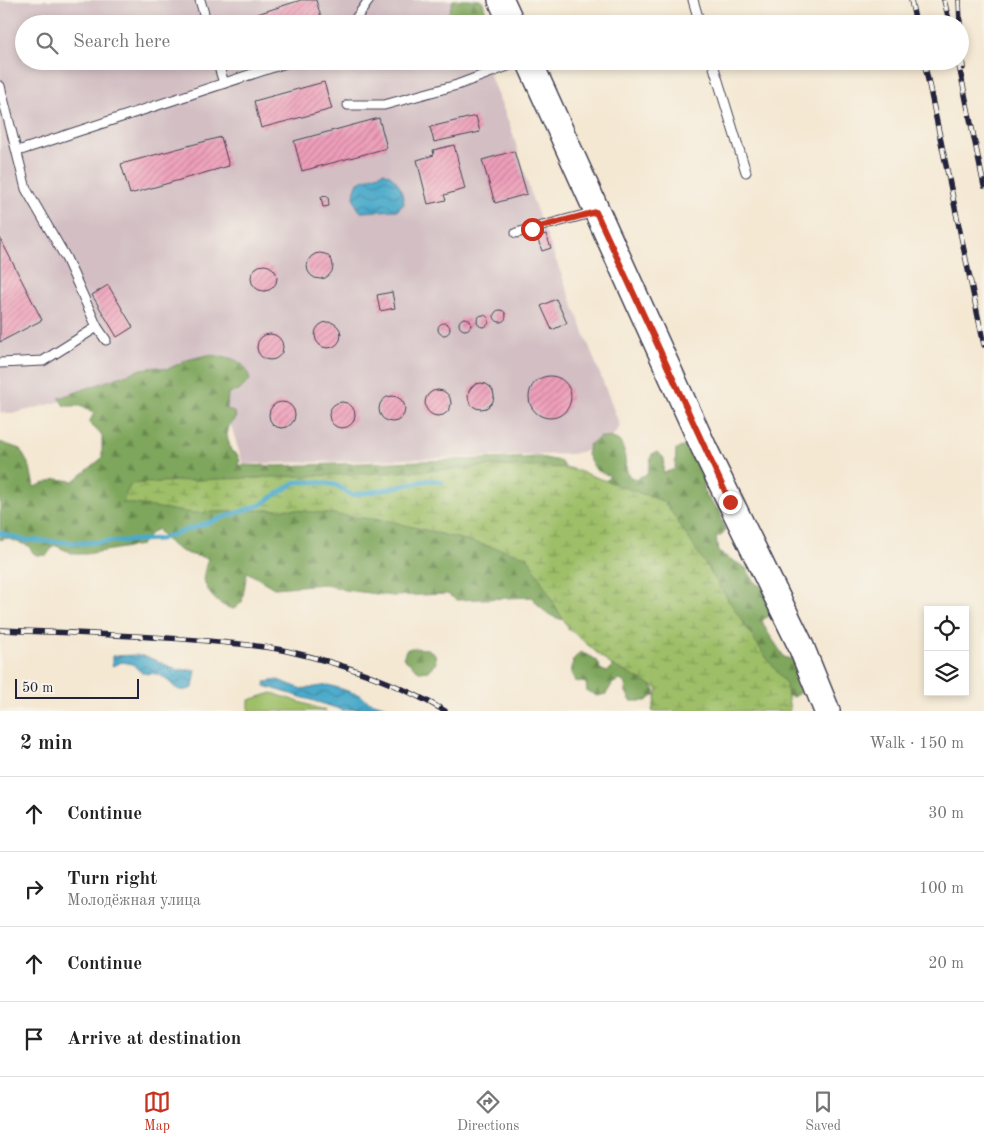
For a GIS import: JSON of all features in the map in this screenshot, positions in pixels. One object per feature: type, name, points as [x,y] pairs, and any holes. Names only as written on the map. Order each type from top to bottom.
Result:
[{"type":"street","points":[[501,0],[508,15]]},
{"type":"street","points":[[533,70],[704,448],[800,644],[827,711]]},
{"type":"lane","points":[[200,0],[204,15]]},
{"type":"lane","points":[[358,15],[369,0]]},
{"type":"lane","points":[[693,0],[697,15]]},
{"type":"lane","points":[[220,70],[224,83]]},
{"type":"lane","points":[[18,150],[264,70]]},
{"type":"lane","points":[[348,106],[384,105],[457,85],[497,70]]},
{"type":"lane","points":[[715,70],[746,172]]},
{"type":"lane","points":[[0,86],[18,150],[26,188],[66,258],[97,327],[106,340]]},
{"type":"lane","points":[[516,233],[596,212]]},
{"type":"lane","points":[[0,363],[43,361],[97,327]]},
{"type":"shaded area","points":[[0,0],[458,0],[464,15],[15,15],[15,70],[488,70],[511,128],[532,198],[620,426],[606,446],[572,454],[243,464],[231,426],[202,365],[16,413],[0,413]]},
{"type":"green space","points":[[453,0],[479,0],[483,2],[486,15],[448,15]]},
{"type":"green space","points":[[207,355],[235,360],[248,372],[250,380],[239,391],[228,393],[227,409],[235,413],[236,417],[229,426],[227,435],[231,451],[237,454],[240,461],[237,465],[278,466],[540,457],[560,461],[576,483],[502,523],[657,676],[650,685],[655,690],[655,695],[646,701],[631,701],[625,690],[626,684],[620,680],[613,683],[606,694],[597,696],[587,691],[586,683],[575,681],[571,673],[573,660],[580,652],[592,657],[599,663],[600,669],[607,672],[612,667],[608,655],[581,623],[553,616],[542,609],[532,597],[457,600],[447,594],[393,596],[345,590],[325,584],[274,588],[247,572],[242,602],[234,609],[219,603],[205,584],[204,576],[208,558],[191,555],[179,550],[168,542],[157,529],[141,545],[86,554],[74,554],[54,545],[47,555],[38,555],[32,552],[29,546],[6,538],[0,540],[0,442],[20,449],[30,467],[34,487],[56,479],[74,481],[102,458],[102,435],[89,423],[94,413],[83,406],[64,406],[59,398],[142,369],[157,367],[168,369],[187,360]]},
{"type":"green space","points":[[600,437],[617,440],[621,444],[624,449],[629,476],[635,479],[647,474],[652,454],[658,452],[664,458],[663,473],[675,469],[676,449],[686,446],[698,460],[707,497],[720,512],[725,530],[721,536],[716,536],[718,552],[746,568],[756,584],[764,587],[773,614],[762,620],[784,657],[794,660],[803,677],[801,692],[793,697],[782,694],[600,487],[610,476],[596,470],[587,455],[589,445]]},
{"type":"green space","points":[[493,466],[570,468],[665,502],[763,653],[786,684],[790,711],[652,711],[658,689],[610,664],[568,628],[527,556],[390,521],[288,509],[191,513],[122,502],[131,484],[448,470]]},
{"type":"green space","points":[[411,648],[428,649],[435,654],[436,663],[429,671],[420,672],[403,658],[406,650]]},
{"type":"green space","points":[[272,693],[327,711],[249,711],[249,700]]},
{"type":"water","points":[[384,172],[396,181],[404,204],[398,210],[361,212],[356,205],[354,197],[358,182]]},
{"type":"water","points":[[137,655],[148,657],[177,670],[196,670],[193,688],[186,690],[178,689],[159,675],[141,672],[133,664],[122,662],[112,666],[112,656]]},
{"type":"water","points":[[278,680],[302,689],[329,685],[399,711],[381,711],[370,708],[343,710],[265,686],[265,682]]},
{"type":"building","points":[[301,0],[316,0],[320,15],[254,15]]},
{"type":"building","points":[[324,82],[332,109],[261,128],[254,101]]},
{"type":"building","points":[[476,116],[480,132],[434,142],[430,127]]},
{"type":"building","points":[[379,118],[387,148],[302,171],[294,141]]},
{"type":"building","points":[[221,137],[229,166],[130,194],[121,164]]},
{"type":"building","points":[[454,145],[465,189],[444,195],[446,200],[428,204],[417,160],[434,155],[433,150]]},
{"type":"building","points":[[514,151],[527,194],[495,203],[482,160]]},
{"type":"building","points":[[328,196],[329,206],[323,207],[321,197]]},
{"type":"building","points":[[546,234],[551,248],[542,251],[537,237]]},
{"type":"building","points":[[0,238],[42,320],[0,342]]},
{"type":"building","points":[[320,253],[330,256],[333,266],[330,276],[320,279],[310,276],[307,266],[310,256]]},
{"type":"building","points":[[264,265],[274,268],[277,278],[274,288],[264,291],[254,288],[251,278],[254,268]]},
{"type":"building","points":[[108,285],[133,327],[117,337],[92,295]]},
{"type":"building","points":[[392,292],[395,308],[380,311],[377,295]]},
{"type":"building","points":[[556,299],[567,323],[552,330],[541,306]]},
{"type":"building","points":[[500,310],[506,316],[500,322],[494,316]]},
{"type":"building","points":[[483,315],[489,321],[483,327],[477,321]]},
{"type":"building","points":[[465,318],[471,324],[465,330],[459,324]]},
{"type":"building","points":[[328,322],[338,325],[341,335],[338,345],[328,348],[318,345],[315,335],[318,325]]},
{"type":"building","points":[[444,323],[450,329],[444,335],[438,329]]},
{"type":"building","points":[[270,334],[280,337],[283,347],[280,357],[270,360],[260,357],[257,347],[260,337]]},
{"type":"building","points":[[550,376],[565,382],[571,397],[565,412],[550,418],[535,412],[529,397],[535,382]]},
{"type":"building","points":[[481,383],[491,386],[494,396],[491,406],[481,409],[471,406],[468,396],[471,386]]},
{"type":"building","points":[[438,390],[448,393],[451,403],[448,413],[438,416],[428,413],[425,403],[428,393]]},
{"type":"building","points":[[392,396],[402,399],[405,409],[402,419],[392,422],[382,419],[379,409],[382,399]]},
{"type":"building","points":[[282,402],[292,405],[295,415],[292,425],[282,428],[272,425],[269,415],[272,405]]},
{"type":"building","points":[[342,402],[352,405],[355,415],[352,425],[342,428],[332,425],[329,415],[332,405]]},
{"type":"waterway","points":[[0,533],[23,540],[82,543],[160,539],[260,505],[296,482],[317,482],[336,485],[351,495],[428,480],[442,482]]},
{"type":"railway","points":[[911,0],[914,15]]},
{"type":"railway","points":[[944,0],[948,15]]},
{"type":"railway","points":[[959,0],[960,15]]},
{"type":"railway","points":[[926,70],[984,345]]},
{"type":"railway","points":[[960,70],[984,186]]},
{"type":"railway","points":[[0,630],[182,639],[277,649],[307,656],[368,675],[408,691],[445,711]]},
{"type":"route","points":[[532,229],[596,212],[730,502]]}]
